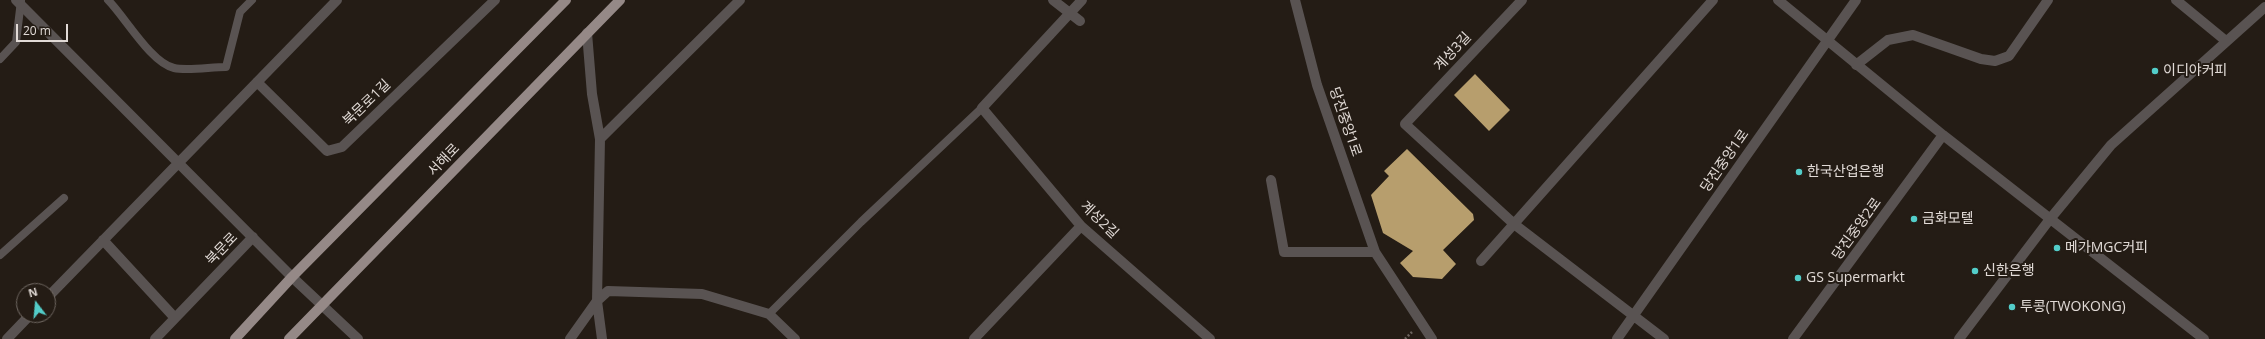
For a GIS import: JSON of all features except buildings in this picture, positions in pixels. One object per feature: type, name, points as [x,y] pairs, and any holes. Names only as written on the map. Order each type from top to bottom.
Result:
[{"type":"main road","name":"서해로","points":[[236,339],[292,277],[566,0]]},
{"type":"main road","name":"서해로","points":[[289,339],[620,0]]},
{"type":"street","points":[[56,289],[337,0]]},
{"type":"street","name":"북문로1길","points":[[257,82],[327,151],[342,147],[494,0]]},
{"type":"street","points":[[600,139],[740,0]]},
{"type":"street","points":[[1053,0],[1080,21]]},
{"type":"street","points":[[982,108],[1082,0]]},
{"type":"street","name":"당진중앙1로","points":[[1294,0],[1317,85],[1375,252],[1432,339]]},
{"type":"street","name":"계성3길","points":[[1514,224],[1405,124],[1522,0]]},
{"type":"street","points":[[1481,261],[1713,0]]},
{"type":"street","points":[[1778,0],[1826,41],[1943,135],[2204,339]]},
{"type":"street","name":"당진중앙1로","points":[[1617,339],[1856,0]]},
{"type":"street","points":[[1856,65],[1888,40],[1913,35],[1981,59],[1995,61],[2009,56],[2048,0]]},
{"type":"street","points":[[2176,0],[2226,41]]},
{"type":"street","name":"북문로","points":[[20,2],[253,237],[155,339]]},
{"type":"street","points":[[1959,339],[2050,219],[2111,145],[2265,7]]},
{"type":"street","points":[[587,33],[592,94],[600,139],[597,301],[602,339]]},
{"type":"street","name":"계성2길","points":[[982,108],[1082,226],[1210,339]]},
{"type":"street","name":"당진중앙2로","points":[[1793,339],[1943,135]]},
{"type":"street","points":[[1271,180],[1284,252],[1375,252]]},
{"type":"street","points":[[1514,224],[1664,339]]},
{"type":"street","points":[[974,339],[1082,226]]},
{"type":"street","points":[[253,237],[292,277],[358,339]]},
{"type":"street","points":[[103,240],[175,318]]},
{"type":"street","points":[[570,339],[597,301],[608,291],[702,294],[768,314],[795,339]]},
{"type":"street","points":[[7,339],[22,323]]},
{"type":"street","points":[[2187,339],[2189,328]]},
{"type":"lane","points":[[108,0],[121,13],[149,52],[173,68],[226,67],[240,12],[252,0]]},
{"type":"lane","points":[[0,59],[16,42],[20,2]]},
{"type":"lane","points":[[768,314],[861,222],[982,108]]},
{"type":"lane","points":[[0,255],[64,198]]},
{"type":"place","name":"이디야커피","points":[[2155,71]]},
{"type":"place","name":"한국산업은행","points":[[1799,172]]},
{"type":"place","name":"금화모텔","points":[[1914,219]]},
{"type":"place","name":"메가MGC커피","points":[[2057,248]]},
{"type":"place","name":"신한은행","points":[[1975,271]]},
{"type":"place","name":"GS Supermarkt","points":[[1798,278]]},
{"type":"place","name":"투콩(TWOKONG)","points":[[2012,307]]}]
